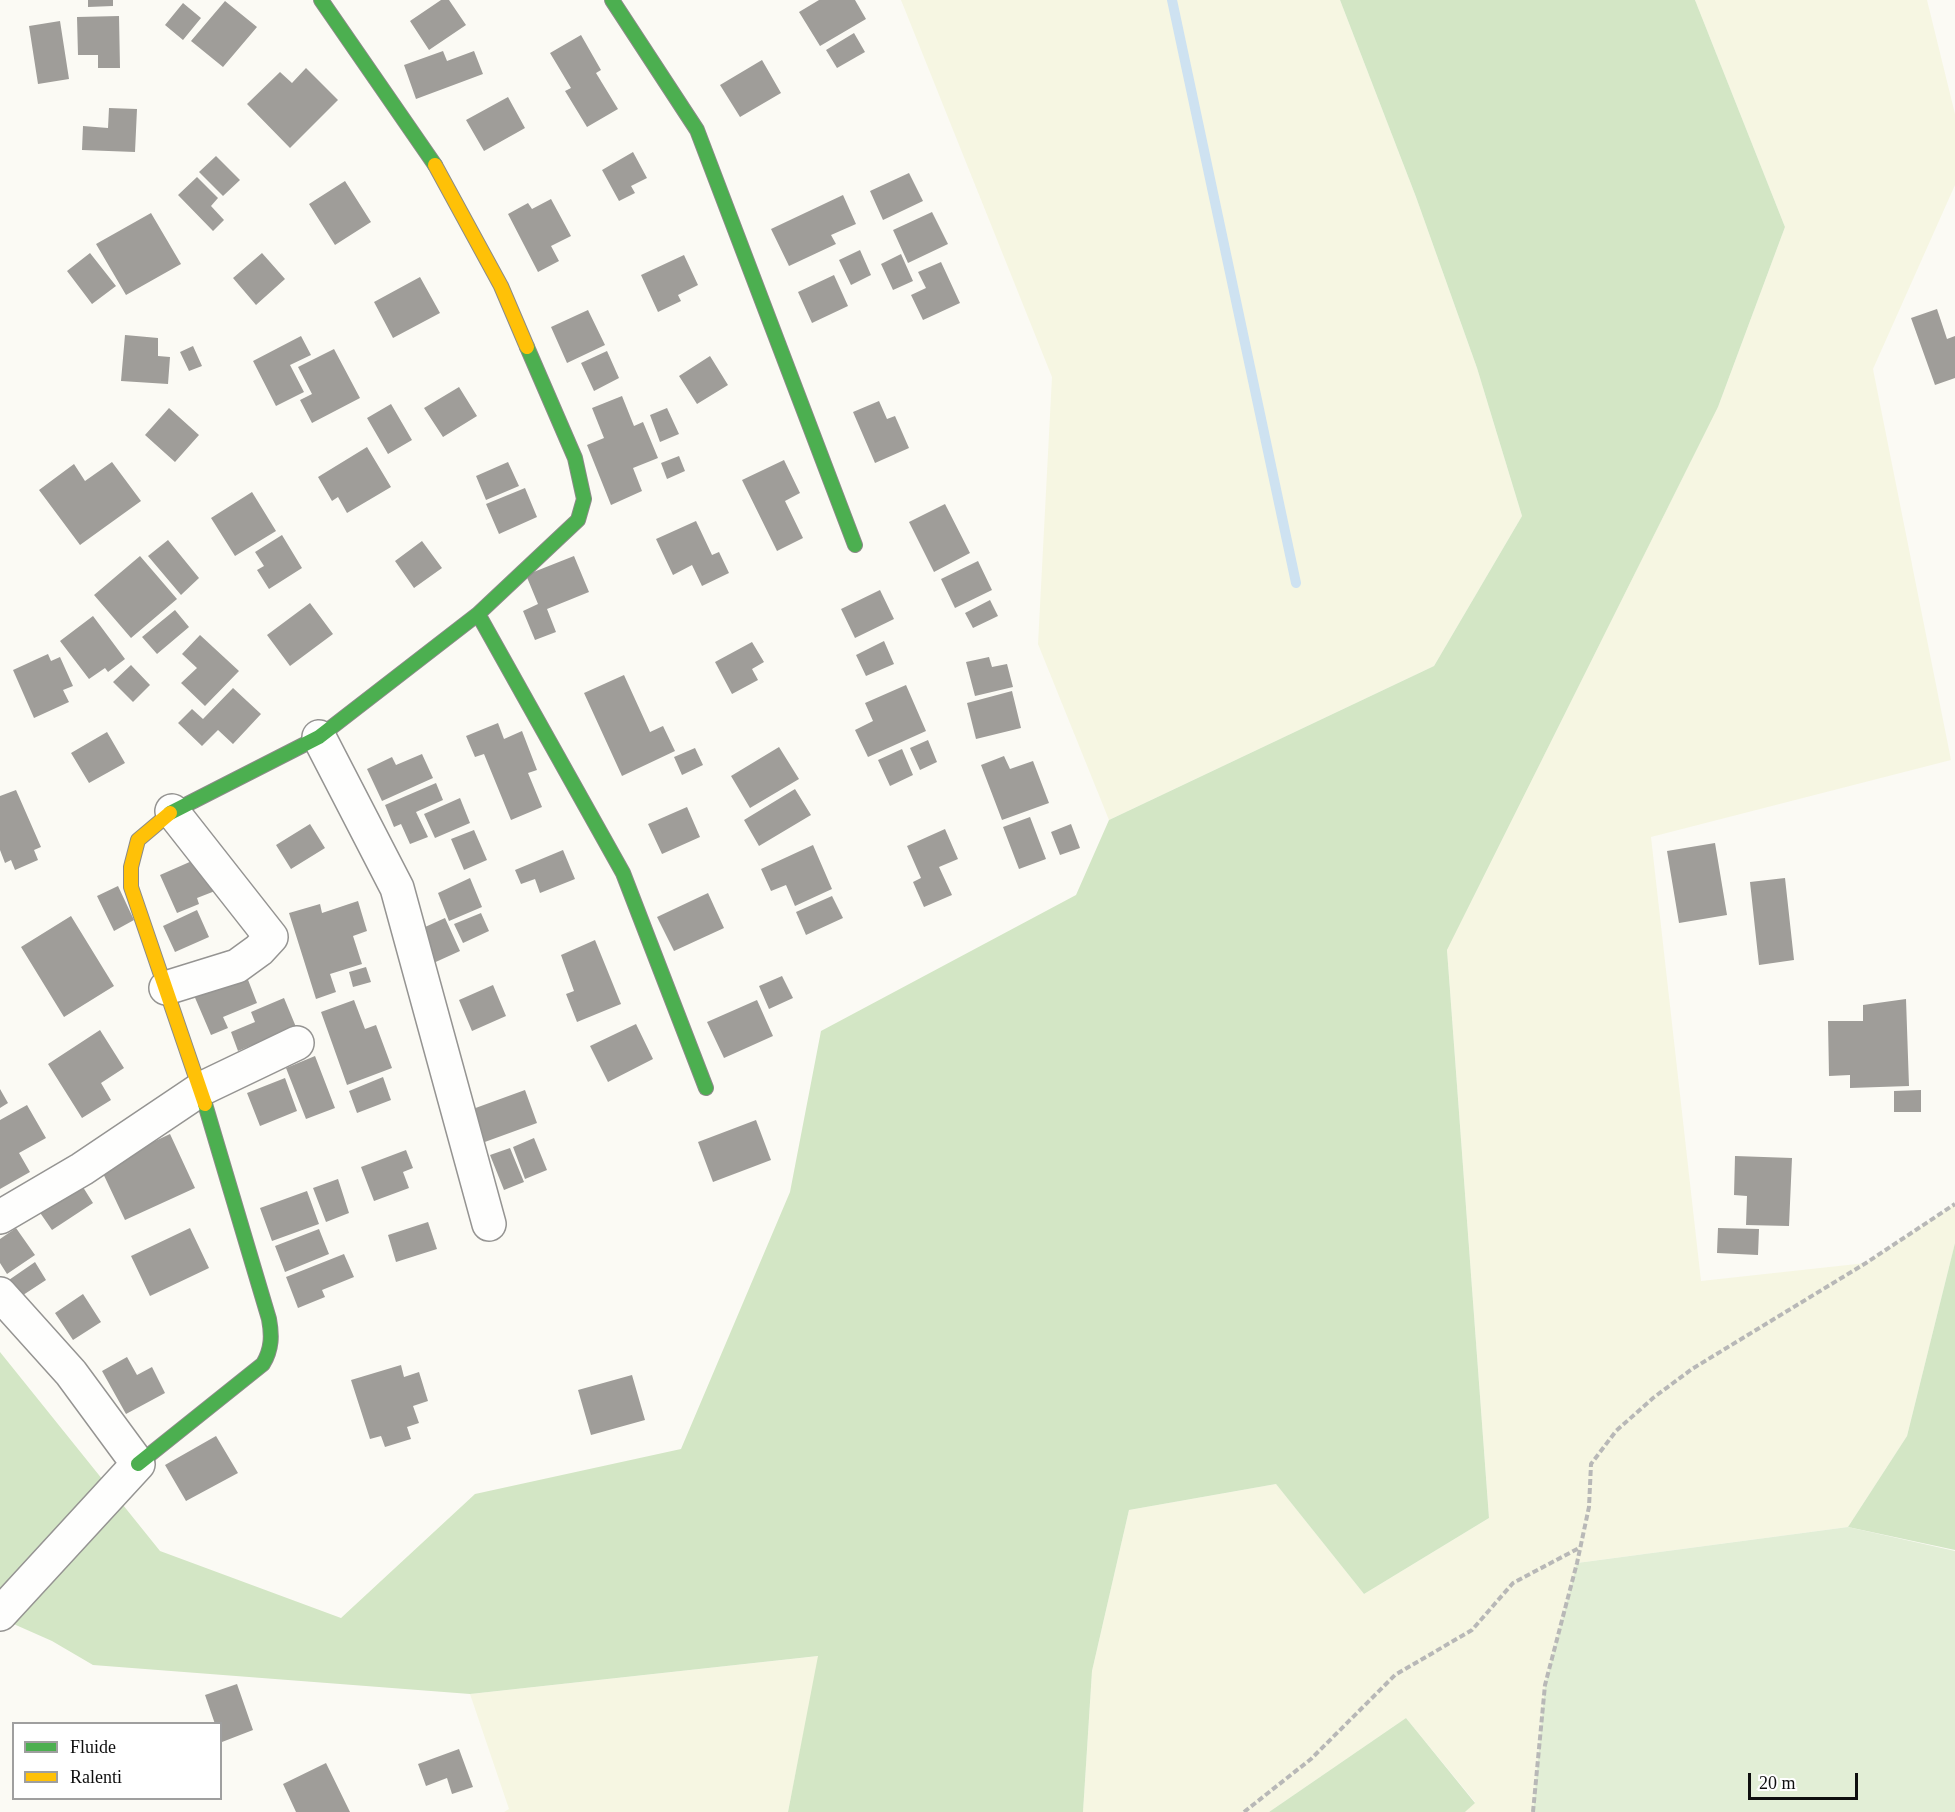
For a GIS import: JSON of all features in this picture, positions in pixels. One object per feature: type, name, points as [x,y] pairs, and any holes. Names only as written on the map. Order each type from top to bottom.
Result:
[{"type":"street","points":[[0,1614],[138,1464],[263,1364],[270,1355],[272,1338],[269,1319],[201,1089],[130,886],[131,867],[138,840],[172,811],[319,737],[478,614],[578,520],[584,498],[575,458],[501,286],[442,175],[321,0]]},
{"type":"street","points":[[612,0],[698,130],[855,545]]},
{"type":"street","points":[[478,614],[623,873],[706,1088]]},
{"type":"street","points":[[319,737],[397,888],[489,1224]]},
{"type":"street","points":[[166,988],[237,966],[259,950],[271,936],[172,811]]},
{"type":"street","points":[[0,1217],[82,1169],[201,1089],[297,1043]]},
{"type":"street","points":[[0,1294],[71,1373],[138,1464]]},
{"type":"path","points":[[1533,1812],[1545,1685],[1589,1507],[1591,1464],[1616,1431],[1653,1398],[1692,1369],[1866,1263],[1955,1204]]},
{"type":"path","points":[[1244,1812],[1311,1759],[1395,1675],[1472,1630],[1513,1583],[1580,1548]]},
{"type":"green space","points":[[901,0],[1340,0],[1416,197],[1477,368],[1522,516],[1434,666],[1109,820],[1038,644],[1052,377]]},
{"type":"green space","points":[[1340,0],[1695,0],[1785,227],[1718,407],[1447,950],[1489,1518],[1364,1594],[1276,1484],[1129,1510],[1092,1671],[1083,1812],[788,1812],[818,1656],[470,1694],[93,1665],[52,1641],[0,1618],[0,1352],[160,1551],[341,1618],[475,1494],[681,1449],[790,1192],[821,1031],[1076,895],[1109,820],[1434,666],[1522,516],[1477,368],[1416,197]]},
{"type":"green space","points":[[1695,0],[1927,0],[1955,114],[1955,185],[1873,369],[1951,760],[1651,837],[1701,1281],[1866,1263],[1955,1204],[1955,1243],[1907,1436],[1848,1527],[1577,1563],[1545,1685],[1533,1812],[1465,1812],[1475,1802],[1406,1718],[1269,1812],[1083,1812],[1092,1671],[1129,1510],[1276,1484],[1364,1594],[1489,1518],[1447,950],[1718,407],[1785,227]]},
{"type":"green space","points":[[1955,1243],[1955,1550],[1848,1527],[1907,1436]]},
{"type":"green space","points":[[1848,1527],[1955,1551],[1955,1812],[1533,1812],[1545,1685],[1577,1563]]},
{"type":"green space","points":[[819,1656],[788,1812],[504,1812],[509,1809],[470,1694]]},
{"type":"green space","points":[[1406,1718],[1475,1803],[1465,1812],[1269,1812]]},
{"type":"building","points":[[88,0],[113,0],[113,6],[88,7]]},
{"type":"building","points":[[441,0],[449,0],[466,25],[429,50],[410,21]]},
{"type":"building","points":[[819,0],[855,0],[866,19],[820,46],[799,12]]},
{"type":"building","points":[[225,1],[257,27],[223,67],[191,41]]},
{"type":"building","points":[[183,3],[201,18],[183,40],[165,25]]},
{"type":"building","points":[[119,16],[120,68],[98,68],[98,55],[78,55],[77,17]]},
{"type":"building","points":[[60,21],[69,79],[38,84],[29,26]]},
{"type":"building","points":[[854,33],[865,52],[837,68],[826,50]]},
{"type":"building","points":[[581,35],[601,70],[596,73],[618,109],[587,127],[565,91],[571,88],[550,53]]},
{"type":"building","points":[[443,51],[447,61],[474,51],[483,74],[416,99],[404,65]]},
{"type":"building","points":[[762,60],[781,93],[740,117],[720,85]]},
{"type":"building","points":[[306,68],[338,100],[290,148],[247,104],[280,72],[292,83]]},
{"type":"building","points":[[508,97],[525,128],[484,151],[466,120]]},
{"type":"building","points":[[109,108],[137,109],[135,152],[82,150],[83,126],[108,128]]},
{"type":"building","points":[[633,152],[647,178],[631,186],[635,193],[619,201],[602,170]]},
{"type":"building","points":[[216,156],[240,180],[223,196],[199,172]]},
{"type":"building","points":[[909,173],[923,201],[883,220],[870,191]]},
{"type":"building","points":[[197,177],[218,198],[211,206],[224,220],[213,231],[178,195]]},
{"type":"building","points":[[345,181],[371,222],[335,245],[309,204]]},
{"type":"building","points":[[843,195],[856,224],[831,235],[836,244],[789,266],[771,229]]},
{"type":"building","points":[[551,199],[571,236],[551,246],[559,261],[538,272],[508,214],[528,203],[532,209]]},
{"type":"building","points":[[932,212],[948,244],[908,263],[893,230]]},
{"type":"building","points":[[151,213],[181,264],[126,295],[96,244]]},
{"type":"building","points":[[860,250],[871,275],[851,285],[839,260]]},
{"type":"building","points":[[90,253],[116,286],[92,304],[67,271]]},
{"type":"building","points":[[262,253],[285,279],[256,305],[233,278]]},
{"type":"building","points":[[901,254],[913,281],[893,290],[881,264]]},
{"type":"building","points":[[684,255],[698,285],[678,295],[681,301],[658,312],[641,275]]},
{"type":"building","points":[[941,262],[960,303],[923,320],[911,295],[926,288],[918,272]]},
{"type":"building","points":[[834,275],[848,306],[812,323],[798,292]]},
{"type":"building","points":[[420,277],[440,313],[393,338],[374,302]]},
{"type":"building","points":[[1937,309],[1947,339],[1955,336],[1955,378],[1935,385],[1911,318]]},
{"type":"building","points":[[588,310],[605,345],[567,363],[551,327]]},
{"type":"building","points":[[125,335],[158,338],[158,356],[170,357],[168,384],[121,381]]},
{"type":"building","points":[[301,336],[311,355],[290,365],[304,392],[276,406],[253,361]]},
{"type":"building","points":[[193,346],[202,366],[189,371],[180,352]]},
{"type":"building","points":[[334,349],[360,398],[312,423],[300,400],[312,394],[298,367]]},
{"type":"building","points":[[607,351],[619,378],[594,391],[581,363]]},
{"type":"building","points":[[710,356],[728,385],[697,404],[679,376]]},
{"type":"building","points":[[459,387],[477,416],[443,437],[424,408]]},
{"type":"building","points":[[622,396],[634,426],[643,422],[658,458],[633,468],[642,491],[611,505],[587,445],[604,438],[592,408]]},
{"type":"building","points":[[879,401],[887,419],[895,416],[909,448],[875,463],[853,412]]},
{"type":"building","points":[[391,404],[412,440],[388,454],[367,418]]},
{"type":"building","points":[[169,408],[199,435],[175,462],[145,435]]},
{"type":"building","points":[[667,408],[679,434],[660,442],[650,415]]},
{"type":"building","points":[[367,447],[391,487],[347,513],[338,497],[332,501],[318,477]]},
{"type":"building","points":[[679,456],[685,471],[667,479],[661,463]]},
{"type":"building","points":[[784,460],[800,493],[785,501],[803,538],[777,551],[742,480]]},
{"type":"building","points":[[112,462],[141,501],[80,545],[39,490],[74,464],[85,481]]},
{"type":"building","points":[[508,462],[519,486],[486,500],[476,476]]},
{"type":"building","points":[[525,488],[537,517],[499,534],[486,504]]},
{"type":"building","points":[[252,492],[276,531],[235,556],[211,518]]},
{"type":"building","points":[[945,504],[970,553],[934,572],[909,522]]},
{"type":"building","points":[[696,521],[712,555],[719,552],[729,573],[702,586],[692,565],[673,575],[656,539]]},
{"type":"building","points":[[282,535],[302,568],[269,589],[257,570],[264,566],[255,552]]},
{"type":"building","points":[[168,540],[199,578],[181,595],[148,556]]},
{"type":"building","points":[[422,541],[442,568],[414,588],[395,561]]},
{"type":"building","points":[[140,556],[177,599],[131,638],[94,595]]},
{"type":"building","points":[[574,556],[589,592],[547,609],[556,632],[535,640],[523,611],[538,604],[526,575]]},
{"type":"building","points":[[978,561],[992,590],[955,608],[941,579]]},
{"type":"building","points":[[880,590],[894,619],[855,638],[841,609]]},
{"type":"building","points":[[990,600],[998,616],[973,628],[965,613]]},
{"type":"building","points":[[310,603],[333,634],[290,666],[267,635]]},
{"type":"building","points":[[175,610],[189,627],[157,654],[142,637]]},
{"type":"building","points":[[93,616],[125,659],[108,672],[105,668],[89,679],[60,641]]},
{"type":"building","points":[[200,635],[239,671],[205,706],[181,683],[197,668],[182,654]]},
{"type":"building","points":[[884,641],[894,664],[866,676],[856,655]]},
{"type":"building","points":[[752,642],[764,662],[752,669],[758,680],[732,694],[715,662]]},
{"type":"building","points":[[48,654],[51,661],[60,657],[73,686],[63,690],[69,702],[34,718],[13,670]]},
{"type":"building","points":[[989,657],[992,667],[1007,664],[1013,687],[975,696],[966,662]]},
{"type":"building","points":[[131,665],[150,685],[133,702],[113,682]]},
{"type":"building","points":[[624,675],[650,732],[663,726],[675,751],[622,776],[584,693]]},
{"type":"building","points":[[906,685],[926,731],[868,757],[855,730],[873,721],[865,703]]},
{"type":"building","points":[[233,688],[261,714],[233,744],[218,730],[202,746],[178,723],[192,709],[203,719]]},
{"type":"building","points":[[1012,691],[1021,728],[976,739],[967,703]]},
{"type":"building","points":[[498,723],[504,739],[522,731],[537,770],[528,773],[542,807],[511,820],[484,754],[475,757],[466,736]]},
{"type":"building","points":[[107,732],[125,763],[89,783],[71,753]]},
{"type":"building","points":[[928,740],[937,762],[920,770],[910,748]]},
{"type":"building","points":[[779,747],[799,779],[750,808],[731,776]]},
{"type":"building","points":[[695,748],[703,765],[682,775],[674,757]]},
{"type":"building","points":[[902,749],[913,775],[890,786],[878,760]]},
{"type":"building","points":[[422,754],[433,778],[382,801],[367,769],[392,757],[396,765]]},
{"type":"building","points":[[1004,756],[1010,769],[1033,761],[1049,803],[1002,820],[981,765]]},
{"type":"building","points":[[436,783],[443,800],[416,812],[428,837],[410,844],[401,824],[394,827],[385,805]]},
{"type":"building","points":[[795,789],[811,815],[759,846],[744,820]]},
{"type":"building","points":[[16,790],[41,847],[34,850],[38,860],[15,870],[11,860],[5,863],[0,850],[0,796]]},
{"type":"building","points":[[460,798],[470,823],[435,838],[424,814]]},
{"type":"building","points":[[687,807],[700,837],[662,854],[648,824]]},
{"type":"building","points":[[1030,817],[1046,859],[1019,869],[1003,827]]},
{"type":"building","points":[[310,824],[325,848],[291,869],[276,845]]},
{"type":"building","points":[[1071,824],[1080,848],[1060,855],[1051,832]]},
{"type":"building","points":[[945,829],[958,859],[939,867],[952,895],[924,907],[913,882],[921,878],[907,846]]},
{"type":"building","points":[[474,830],[487,860],[464,870],[451,839]]},
{"type":"building","points":[[1715,843],[1727,915],[1679,923],[1667,851]]},
{"type":"building","points":[[813,845],[832,889],[795,906],[786,885],[771,891],[761,869]]},
{"type":"building","points":[[563,850],[575,879],[540,893],[535,879],[521,884],[515,870]]},
{"type":"building","points":[[201,857],[215,891],[197,898],[199,904],[177,913],[160,875]]},
{"type":"building","points":[[470,878],[482,907],[449,921],[438,893]]},
{"type":"building","points":[[1785,878],[1794,960],[1759,965],[1750,882]]},
{"type":"building","points":[[118,886],[134,920],[114,931],[97,896]]},
{"type":"building","points":[[708,893],[724,928],[674,951],[657,917]]},
{"type":"building","points":[[832,896],[843,918],[806,935],[796,912]]},
{"type":"building","points":[[358,901],[367,931],[353,936],[362,964],[330,974],[336,992],[316,999],[289,913],[320,904],[322,913]]},
{"type":"building","points":[[197,910],[209,937],[175,952],[163,926]]},
{"type":"building","points":[[481,913],[489,931],[463,943],[454,924]]},
{"type":"building","points":[[71,916],[114,986],[64,1017],[21,947]]},
{"type":"building","points":[[445,918],[460,951],[429,965],[414,932]]},
{"type":"building","points":[[595,940],[621,1004],[577,1022],[566,994],[574,991],[561,955]]},
{"type":"building","points":[[366,967],[371,982],[353,987],[349,972]]},
{"type":"building","points":[[245,972],[257,1003],[223,1017],[228,1028],[211,1035],[193,993]]},
{"type":"building","points":[[782,976],[793,998],[769,1009],[759,986]]},
{"type":"building","points":[[493,985],[506,1016],[472,1031],[459,1000]]},
{"type":"building","points":[[284,998],[296,1027],[238,1051],[231,1032],[255,1022],[251,1012]]},
{"type":"building","points":[[1906,999],[1909,1086],[1850,1088],[1850,1075],[1829,1076],[1828,1021],[1863,1021],[1863,1005]]},
{"type":"building","points":[[354,1000],[365,1029],[376,1025],[392,1068],[347,1085],[321,1012]]},
{"type":"building","points":[[757,1000],[773,1036],[724,1058],[707,1022]]},
{"type":"building","points":[[636,1024],[653,1059],[608,1082],[590,1046]]},
{"type":"building","points":[[100,1030],[124,1068],[101,1083],[111,1100],[82,1118],[48,1064]]},
{"type":"building","points":[[315,1056],[335,1108],[306,1119],[286,1068]]},
{"type":"building","points":[[383,1077],[391,1100],[357,1113],[349,1091]]},
{"type":"building","points":[[285,1078],[297,1111],[260,1126],[247,1093]]},
{"type":"building","points":[[0,1089],[8,1103],[0,1108]]},
{"type":"building","points":[[525,1090],[537,1123],[482,1143],[470,1110]]},
{"type":"building","points":[[1921,1090],[1921,1112],[1894,1112],[1894,1091]]},
{"type":"building","points":[[27,1105],[46,1138],[19,1153],[30,1172],[0,1189],[0,1120]]},
{"type":"building","points":[[756,1120],[771,1160],[713,1182],[698,1142]]},
{"type":"building","points":[[170,1134],[195,1188],[125,1220],[100,1167]]},
{"type":"building","points":[[534,1138],[547,1170],[525,1179],[513,1147]]},
{"type":"building","points":[[510,1148],[524,1182],[504,1190],[490,1155]]},
{"type":"building","points":[[406,1150],[413,1168],[403,1172],[409,1188],[374,1201],[361,1167]]},
{"type":"building","points":[[1735,1156],[1792,1158],[1789,1226],[1746,1225],[1747,1196],[1734,1195]]},
{"type":"building","points":[[76,1176],[93,1203],[52,1230],[34,1204]]},
{"type":"building","points":[[338,1179],[349,1213],[326,1222],[313,1188]]},
{"type":"building","points":[[307,1191],[319,1224],[272,1241],[260,1208]]},
{"type":"building","points":[[428,1222],[437,1249],[396,1262],[388,1235]]},
{"type":"building","points":[[16,1228],[35,1255],[7,1274],[0,1263],[0,1239]]},
{"type":"building","points":[[190,1228],[209,1268],[150,1296],[131,1256]]},
{"type":"building","points":[[1718,1228],[1759,1229],[1758,1255],[1717,1253]]},
{"type":"building","points":[[319,1229],[329,1254],[285,1272],[275,1246]]},
{"type":"building","points":[[344,1254],[354,1277],[322,1290],[325,1297],[298,1308],[286,1277]]},
{"type":"building","points":[[35,1262],[46,1280],[17,1299],[6,1282]]},
{"type":"building","points":[[83,1294],[101,1322],[73,1340],[55,1313]]},
{"type":"building","points":[[127,1357],[137,1375],[152,1367],[165,1393],[126,1414],[102,1371]]},
{"type":"building","points":[[401,1365],[404,1377],[419,1372],[428,1401],[413,1406],[419,1423],[407,1427],[411,1439],[385,1447],[381,1436],[370,1439],[351,1380]]},
{"type":"building","points":[[632,1375],[645,1420],[591,1435],[578,1390]]},
{"type":"building","points":[[216,1436],[238,1473],[186,1501],[165,1465]]},
{"type":"building","points":[[237,1684],[253,1730],[222,1742],[222,1722],[214,1722],[205,1695]]},
{"type":"building","points":[[459,1749],[473,1787],[452,1794],[447,1778],[426,1786],[418,1764]]},
{"type":"building","points":[[326,1763],[350,1812],[296,1812],[283,1784]]},
{"type":"waterway","points":[[1172,0],[1296,583]]},
{"type":"traffic: fast","points":[[321,0],[435,165]]},
{"type":"traffic: fast","points":[[612,0],[697,130],[855,545]]},
{"type":"traffic: fast","points":[[170,813],[319,737],[478,614],[578,520],[584,499],[575,458],[527,347]]},
{"type":"traffic: fast","points":[[478,614],[623,873],[706,1088]]},
{"type":"traffic: fast","points":[[138,1464],[263,1364],[270,1347],[269,1319],[205,1104]]},
{"type":"traffic: slow","points":[[435,165],[501,286],[527,347]]},
{"type":"traffic: slow","points":[[170,813],[138,840],[131,867],[131,887],[205,1104]]}]
